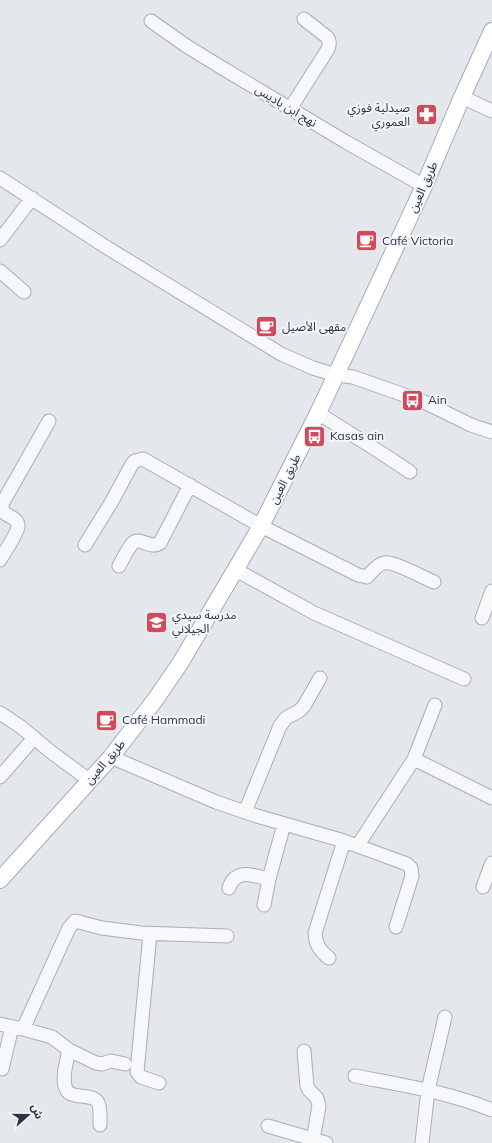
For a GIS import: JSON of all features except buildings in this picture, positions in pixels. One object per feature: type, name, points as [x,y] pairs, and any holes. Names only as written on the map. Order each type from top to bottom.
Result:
[{"type":"main road","name":"طريق العين","points":[[0,880],[111,757],[155,700],[181,662],[236,570],[261,526],[318,414],[424,186],[492,31]]},
{"type":"street","points":[[290,109],[330,45],[329,39],[304,19]]},
{"type":"street","name":"نهج ابن باديس","points":[[151,21],[188,47],[290,109],[424,186]]},
{"type":"street","points":[[462,97],[492,111]]},
{"type":"street","points":[[0,178],[106,247],[266,345],[301,364],[336,375],[352,377],[424,402],[471,425],[492,432]]},
{"type":"street","points":[[0,240],[32,198]]},
{"type":"street","points":[[0,271],[24,292]]},
{"type":"street","points":[[318,414],[410,472]]},
{"type":"street","points":[[0,560],[17,531],[18,525],[15,520],[1,511],[2,504],[49,422]]},
{"type":"street","points":[[85,545],[135,460],[143,459],[261,526],[358,575],[367,577],[378,566],[383,563],[388,563],[434,582]]},
{"type":"street","points":[[119,566],[132,544],[135,542],[139,541],[153,545],[160,543],[190,485]]},
{"type":"street","points":[[236,570],[314,613],[464,679]]},
{"type":"street","points":[[482,618],[492,591]]},
{"type":"street","points":[[245,812],[280,726],[286,718],[299,711],[304,706],[320,678]]},
{"type":"street","points":[[358,845],[414,759],[435,705]]},
{"type":"street","points":[[0,713],[89,780]]},
{"type":"street","points":[[0,777],[34,738]]},
{"type":"street","points":[[111,757],[208,799],[284,824],[344,840],[407,864],[411,868],[412,876],[396,927]]},
{"type":"street","points":[[414,759],[492,798]]},
{"type":"street","points":[[264,905],[269,879],[284,824]]},
{"type":"street","points":[[329,958],[319,947],[315,938],[315,933],[344,840]]},
{"type":"street","points":[[483,887],[492,863]]},
{"type":"street","points":[[229,888],[235,878],[242,874],[269,879]]},
{"type":"street","points":[[2,1069],[12,1027],[73,923],[77,921],[102,928],[150,934],[227,936]]},
{"type":"street","points":[[150,934],[137,1072],[141,1077],[159,1083]]},
{"type":"street","points":[[422,1143],[428,1090],[445,1017]]},
{"type":"street","points":[[12,1027],[52,1037],[69,1050],[99,1064],[110,1061],[125,1064]]},
{"type":"street","points":[[69,1050],[64,1077],[65,1087],[69,1093],[96,1100],[99,1105],[100,1125]]},
{"type":"street","points":[[304,1051],[307,1086],[317,1098],[318,1102],[313,1140]]},
{"type":"street","points":[[355,1076],[428,1090],[492,1110]]},
{"type":"street","points":[[268,1126],[326,1143]]},
{"type":"place","name":"صيدلية فوزي العموري","points":[[426,115]]},
{"type":"place","name":"Café Victoria","points":[[366,241]]},
{"type":"place","name":"مقهى الأصيل","points":[[267,327]]},
{"type":"place","name":"Ain","points":[[413,400]]},
{"type":"place","name":"Kasas ain","points":[[315,436]]},
{"type":"place","name":"مدرسة سيدي الجيلاني","points":[[157,622]]},
{"type":"place","name":"Café Hammadi","points":[[106,720]]}]
